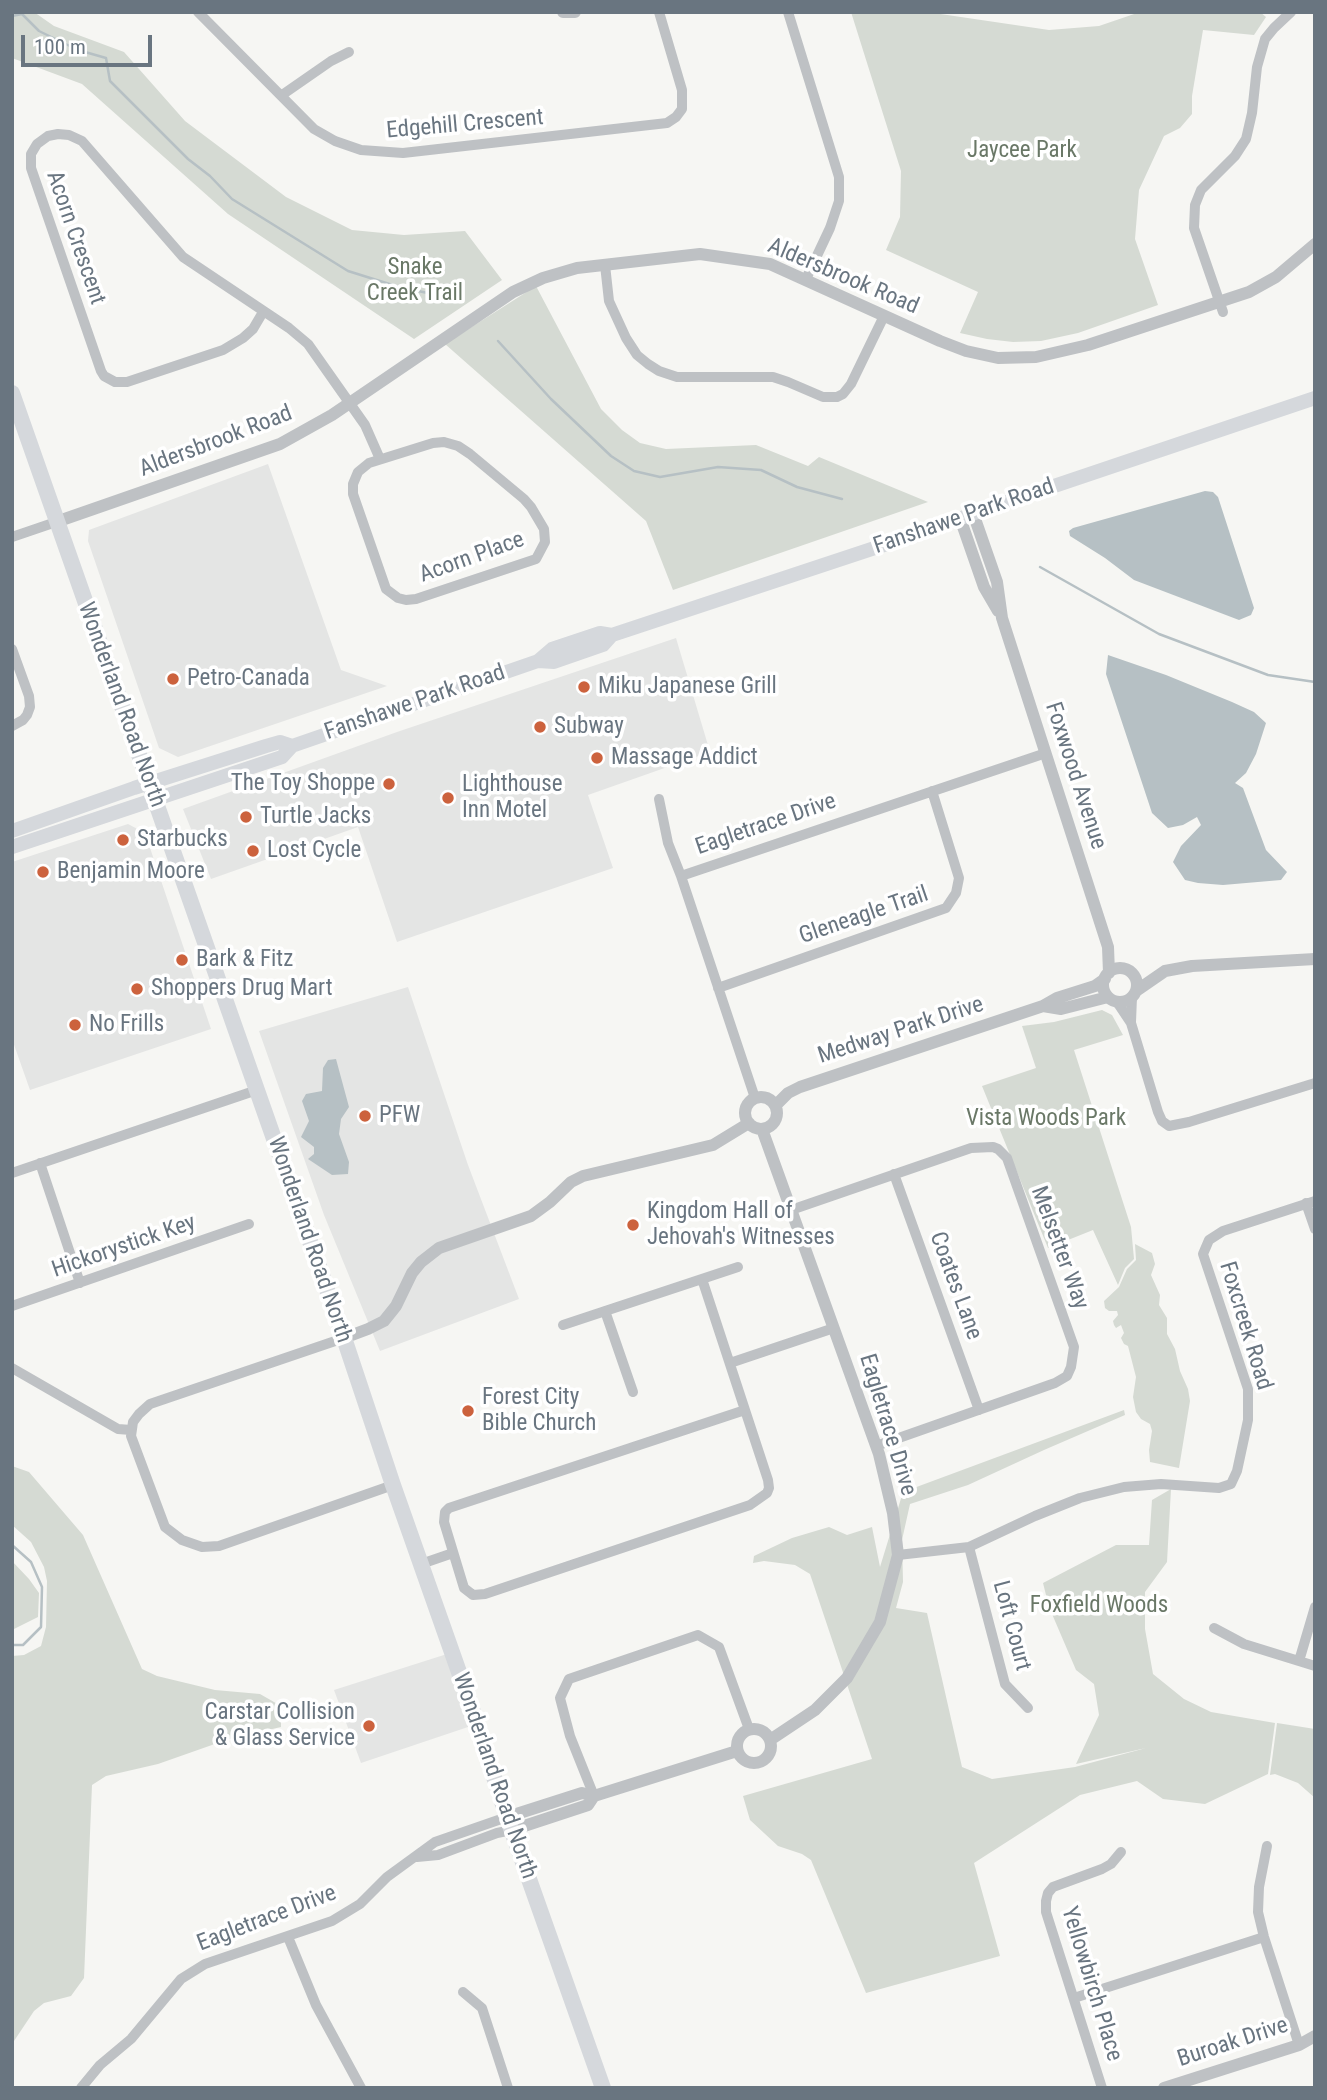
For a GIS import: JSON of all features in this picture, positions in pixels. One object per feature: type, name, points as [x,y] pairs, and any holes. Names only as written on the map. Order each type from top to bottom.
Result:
[{"type":"main road","name":"Wonderland Road North","points":[[12,393],[344,1338],[603,2088]]},
{"type":"main road","name":"Fanshawe Park Road","points":[[12,847],[282,757],[292,746],[538,661],[554,662],[603,645],[612,635],[1315,398]]},
{"type":"main road","name":"Fanshawe Park Road","points":[[12,831],[148,783],[279,742],[292,746]]},
{"type":"street","name":"Edgehill Crescent","points":[[198,12],[314,129],[335,141],[361,150],[385,153],[417,152],[667,123],[676,117],[682,108],[682,89],[659,12]]},
{"type":"street","points":[[562,12],[575,12]]},
{"type":"street","points":[[788,12],[839,177],[839,201],[830,228],[806,279]]},
{"type":"street","points":[[1221,306],[1194,228],[1195,205],[1201,190],[1235,156],[1246,139],[1257,66],[1265,39],[1291,12]]},
{"type":"street","points":[[282,95],[331,61],[349,52]]},
{"type":"street","name":"Acorn Crescent","points":[[263,312],[253,329],[223,350],[127,382],[115,382],[104,376],[31,168],[31,154],[37,144],[48,136],[58,134],[69,135],[82,141],[178,253],[289,328],[308,344],[350,402]]},
{"type":"street","name":"Aldersbrook Road","points":[[12,537],[280,444],[301,434],[513,292],[559,272],[700,254],[770,264],[966,351],[998,358],[1036,357],[1088,345],[1221,306],[1276,277],[1315,244]]},
{"type":"street","points":[[605,265],[609,301],[626,338],[637,355],[648,364],[677,377],[773,377],[823,397],[838,397],[851,384],[884,316]]},
{"type":"street","points":[[350,402],[365,425],[380,459]]},
{"type":"street","name":"Acorn Place","points":[[444,442],[458,446],[531,507],[544,529],[544,548],[536,559],[416,599],[398,598],[386,589],[353,494],[353,484],[358,472],[369,463],[380,459],[433,443],[444,442]]},
{"type":"street","name":"Foxwood Avenue","points":[[966,516],[997,582],[1002,618],[1108,947],[1107,976]]},
{"type":"street","points":[[12,649],[29,696],[30,707],[23,720],[12,726]]},
{"type":"street","name":"Eagletrace Drive","points":[[755,1098],[681,876],[1046,752]]},
{"type":"street","name":"Gleneagle Trail","points":[[718,988],[946,908],[956,893],[959,878],[932,791]]},
{"type":"street","points":[[659,799],[668,843],[681,876]]},
{"type":"street","name":"Foxwood Avenue","points":[[1108,947],[1128,971]]},
{"type":"street","points":[[1113,999],[1123,1002],[1165,971],[1192,966],[1315,959]]},
{"type":"street","points":[[1157,975],[1119,969],[1107,976],[1104,989],[1131,1023],[1158,1112],[1162,1121],[1169,1126],[1315,1083]]},
{"type":"street","points":[[1128,971],[1136,981],[1131,1023]]},
{"type":"street","name":"Medway Park Drive","points":[[776,1105],[788,1093],[800,1087],[1043,1006],[1095,986],[1107,976]]},
{"type":"street","name":"Medway Park Drive","points":[[1043,1006],[1061,1009],[1113,999]]},
{"type":"street","points":[[12,1173],[257,1090]]},
{"type":"street","points":[[767,1097],[776,1105],[777,1118],[768,1128],[756,1128],[749,1123],[746,1107],[755,1098],[767,1097]]},
{"type":"street","points":[[393,1485],[219,1546],[202,1547],[182,1540],[165,1527],[131,1430],[139,1413],[150,1405],[376,1326],[384,1321],[396,1306],[412,1273],[439,1248],[531,1216],[571,1182],[583,1176],[713,1145],[749,1123]]},
{"type":"street","name":"Eagletrace Drive","points":[[762,1129],[876,1446],[893,1513],[898,1555],[880,1622],[848,1678],[815,1710],[770,1740]]},
{"type":"street","name":"Melsetter Way","points":[[791,1210],[971,1148],[993,1147],[1007,1158],[1074,1348],[1067,1376],[1055,1383],[876,1446]]},
{"type":"street","points":[[40,1163],[79,1283]]},
{"type":"street","name":"Coates Lane","points":[[894,1174],[979,1410]]},
{"type":"street","points":[[1310,1202],[1315,1228]]},
{"type":"street","name":"Foxcreek Road","points":[[898,1555],[969,1547],[1035,1516],[1094,1494],[1161,1484],[1219,1488],[1231,1484],[1237,1471],[1248,1420],[1248,1389],[1203,1254],[1209,1240],[1223,1231],[1310,1202]]},
{"type":"street","name":"Hickorystick Key","points":[[12,1306],[249,1224]]},
{"type":"street","points":[[563,1325],[738,1267]]},
{"type":"street","points":[[702,1279],[768,1480],[767,1493],[757,1502],[485,1594],[473,1595],[464,1588],[444,1522],[445,1512],[449,1508],[745,1410]]},
{"type":"street","points":[[605,1311],[634,1392]]},
{"type":"street","points":[[730,1363],[834,1328]]},
{"type":"street","points":[[12,1368],[118,1429],[131,1430]]},
{"type":"street","name":"Loft Court","points":[[969,1547],[1005,1684],[1028,1708]]},
{"type":"street","points":[[421,1564],[453,1553]]},
{"type":"street","points":[[1299,1661],[1315,1607]]},
{"type":"street","points":[[1214,1628],[1244,1644],[1315,1665]]},
{"type":"street","points":[[594,1796],[570,1736],[560,1698],[569,1679],[698,1635],[719,1647],[749,1729]]},
{"type":"street","points":[[749,1729],[763,1731],[770,1740],[771,1751],[760,1763],[749,1763],[737,1751],[741,1734],[749,1729]]},
{"type":"street","name":"Eagletrace Drive","points":[[81,2088],[100,2066],[131,2039],[181,1979],[205,1964],[332,1921],[360,1904],[387,1877],[435,1842],[510,1823],[582,1793],[594,1796],[737,1751]]},
{"type":"street","points":[[1266,1846],[1258,1912],[1298,2045]]},
{"type":"street","name":"Yellowbirch Place","points":[[1102,2088],[1046,1912],[1046,1901],[1053,1887],[1111,1864],[1121,1852]]},
{"type":"street","points":[[288,1937],[316,2005],[361,2088]]},
{"type":"street","points":[[1074,1998],[1264,1937]]},
{"type":"street","points":[[463,1992],[482,2008],[508,2088]]},
{"type":"street","name":"Buroak Drive","points":[[1164,2088],[1298,2045],[1315,2036]]},
{"type":"shaded area","points":[[268,464],[341,670],[387,686],[178,757],[159,748],[88,541],[89,530]]},
{"type":"shaded area","points":[[1205,491],[1213,492],[1218,497],[1254,608],[1251,615],[1239,620],[1134,580],[1070,536],[1069,531],[1073,528]]},
{"type":"shaded area","points":[[676,638],[710,752],[588,795],[613,868],[397,942],[358,827],[211,879],[183,809],[397,732]]},
{"type":"shaded area","points":[[1108,655],[1232,702],[1254,712],[1266,723],[1256,754],[1246,773],[1235,783],[1243,788],[1266,850],[1287,872],[1281,880],[1223,885],[1185,880],[1173,862],[1181,846],[1201,825],[1197,817],[1183,825],[1168,828],[1152,813],[1106,674]]},
{"type":"shaded area","points":[[128,824],[145,833],[211,1029],[30,1090],[12,1039],[12,862]]},
{"type":"shaded area","points":[[408,987],[468,1165],[519,1299],[380,1351],[324,1215],[259,1031]]},
{"type":"shaded area","points":[[336,1059],[349,1107],[341,1119],[339,1134],[349,1162],[348,1174],[332,1175],[308,1159],[314,1154],[314,1147],[301,1137],[309,1121],[302,1101],[306,1094],[322,1091],[323,1068],[328,1060]]},
{"type":"shaded area","points":[[447,1654],[471,1726],[361,1763],[334,1690]]},
{"type":"green space","name":"Snake Creek Trail","points":[[12,12],[34,12],[54,26],[124,52],[185,121],[286,197],[352,230],[404,235],[465,231],[502,280],[414,339],[228,214],[82,84],[12,58]]},
{"type":"green space","name":"Jaycee Park","points":[[851,12],[927,12],[1049,30],[1099,26],[1140,12],[1260,12],[1266,17],[1254,35],[1203,30],[1192,96],[1192,114],[1180,128],[1164,136],[1139,190],[1135,239],[1158,305],[1078,333],[1041,341],[1013,342],[960,333],[978,292],[886,250],[900,217],[901,171]]},
{"type":"green space","points":[[536,286],[601,409],[640,443],[666,449],[756,445],[808,466],[819,457],[928,502],[673,590],[646,521],[445,344]]},
{"type":"green space","name":"Vista Woods Park","points":[[1102,1010],[1112,1015],[1123,1035],[1074,1050],[1131,1227],[1134,1259],[1125,1268],[1118,1285],[1093,1230],[1048,1248],[982,1086],[1036,1068],[1022,1026],[1054,1022]]},
{"type":"green space","points":[[1135,1244],[1152,1253],[1155,1264],[1151,1275],[1160,1295],[1159,1305],[1167,1318],[1167,1334],[1175,1349],[1188,1389],[1190,1401],[1179,1468],[1150,1462],[1152,1431],[1150,1424],[1136,1412],[1133,1397],[1136,1377],[1128,1346],[1121,1338],[1124,1333],[1121,1325],[1116,1328],[1114,1325],[1117,1311],[1105,1308],[1104,1301],[1119,1287],[1127,1269],[1136,1260]]},
{"type":"green space","name":"Foxfield Woods","points":[[1124,1410],[1125,1415],[968,1485],[910,1504],[902,1540],[903,1582],[896,1608],[927,1613],[962,1767],[992,1779],[1075,1767],[1146,1748],[1076,1764],[1099,1715],[1094,1684],[1076,1670],[1049,1607],[1043,1583],[1116,1545],[1149,1545],[1152,1500],[1171,1489],[1167,1562],[1145,1592],[1145,1629],[1153,1674],[1184,1699],[1211,1712],[1275,1723],[1268,1774],[1205,1804],[1163,1799],[1137,1781],[1080,1795],[974,1863],[1000,1956],[866,1993],[811,1860],[778,1846],[750,1820],[743,1796],[872,1759],[810,1574],[795,1565],[764,1561],[753,1563],[754,1556],[792,1538],[829,1527],[847,1535],[872,1527],[880,1567],[903,1492]]},
{"type":"green space","points":[[12,1466],[29,1472],[83,1535],[142,1669],[157,1676],[215,1690],[260,1694],[281,1706],[281,1727],[229,1739],[158,1764],[106,1776],[92,1785],[84,1978],[71,1996],[44,2003],[34,2011],[12,2044],[12,1656],[24,1655],[41,1646],[46,1627],[47,1581],[44,1567],[31,1542],[12,1525]]},
{"type":"green space","points":[[12,1561],[39,1593],[38,1617],[12,1630]]},
{"type":"green space","points":[[1277,1723],[1315,1729],[1315,1798],[1298,1783],[1275,1774],[1270,1775]]},
{"type":"waterway","points":[[12,16],[22,14],[39,31],[78,50],[106,58],[110,81],[232,199],[348,271],[399,287],[442,296]]},
{"type":"waterway","points":[[498,341],[551,399],[611,456],[634,471],[660,477],[718,467],[761,470],[797,487],[842,499]]},
{"type":"waterway","points":[[1040,567],[1159,634],[1268,675],[1315,682]]},
{"type":"waterway","points":[[12,1545],[31,1562],[42,1587],[41,1627],[23,1645],[12,1645]]},
{"type":"place","name":"Petro-Canada","points":[[173,679]]},
{"type":"place","name":"Miku Japanese Grill","points":[[584,687]]},
{"type":"place","name":"Subway","points":[[540,727]]},
{"type":"place","name":"Massage Addict","points":[[597,758]]},
{"type":"place","name":"The Toy Shoppe","points":[[389,784]]},
{"type":"place","name":"Lighthouse Inn Motel","points":[[448,798]]},
{"type":"place","name":"Turtle Jacks","points":[[246,817]]},
{"type":"place","name":"Starbucks","points":[[123,840]]},
{"type":"place","name":"Lost Cycle","points":[[253,851]]},
{"type":"place","name":"Benjamin Moore","points":[[43,872]]},
{"type":"place","name":"Bark & Fitz","points":[[182,960]]},
{"type":"place","name":"Shoppers Drug Mart","points":[[137,989]]},
{"type":"place","name":"No Frills","points":[[75,1025]]},
{"type":"place","name":"PFW","points":[[365,1116]]},
{"type":"place","name":"Kingdom Hall of Jehovah's Witnesses","points":[[633,1225]]},
{"type":"place","name":"Forest City Bible Church","points":[[468,1411]]},
{"type":"place","name":"Carstar Collision & Glass Service","points":[[369,1726]]}]
